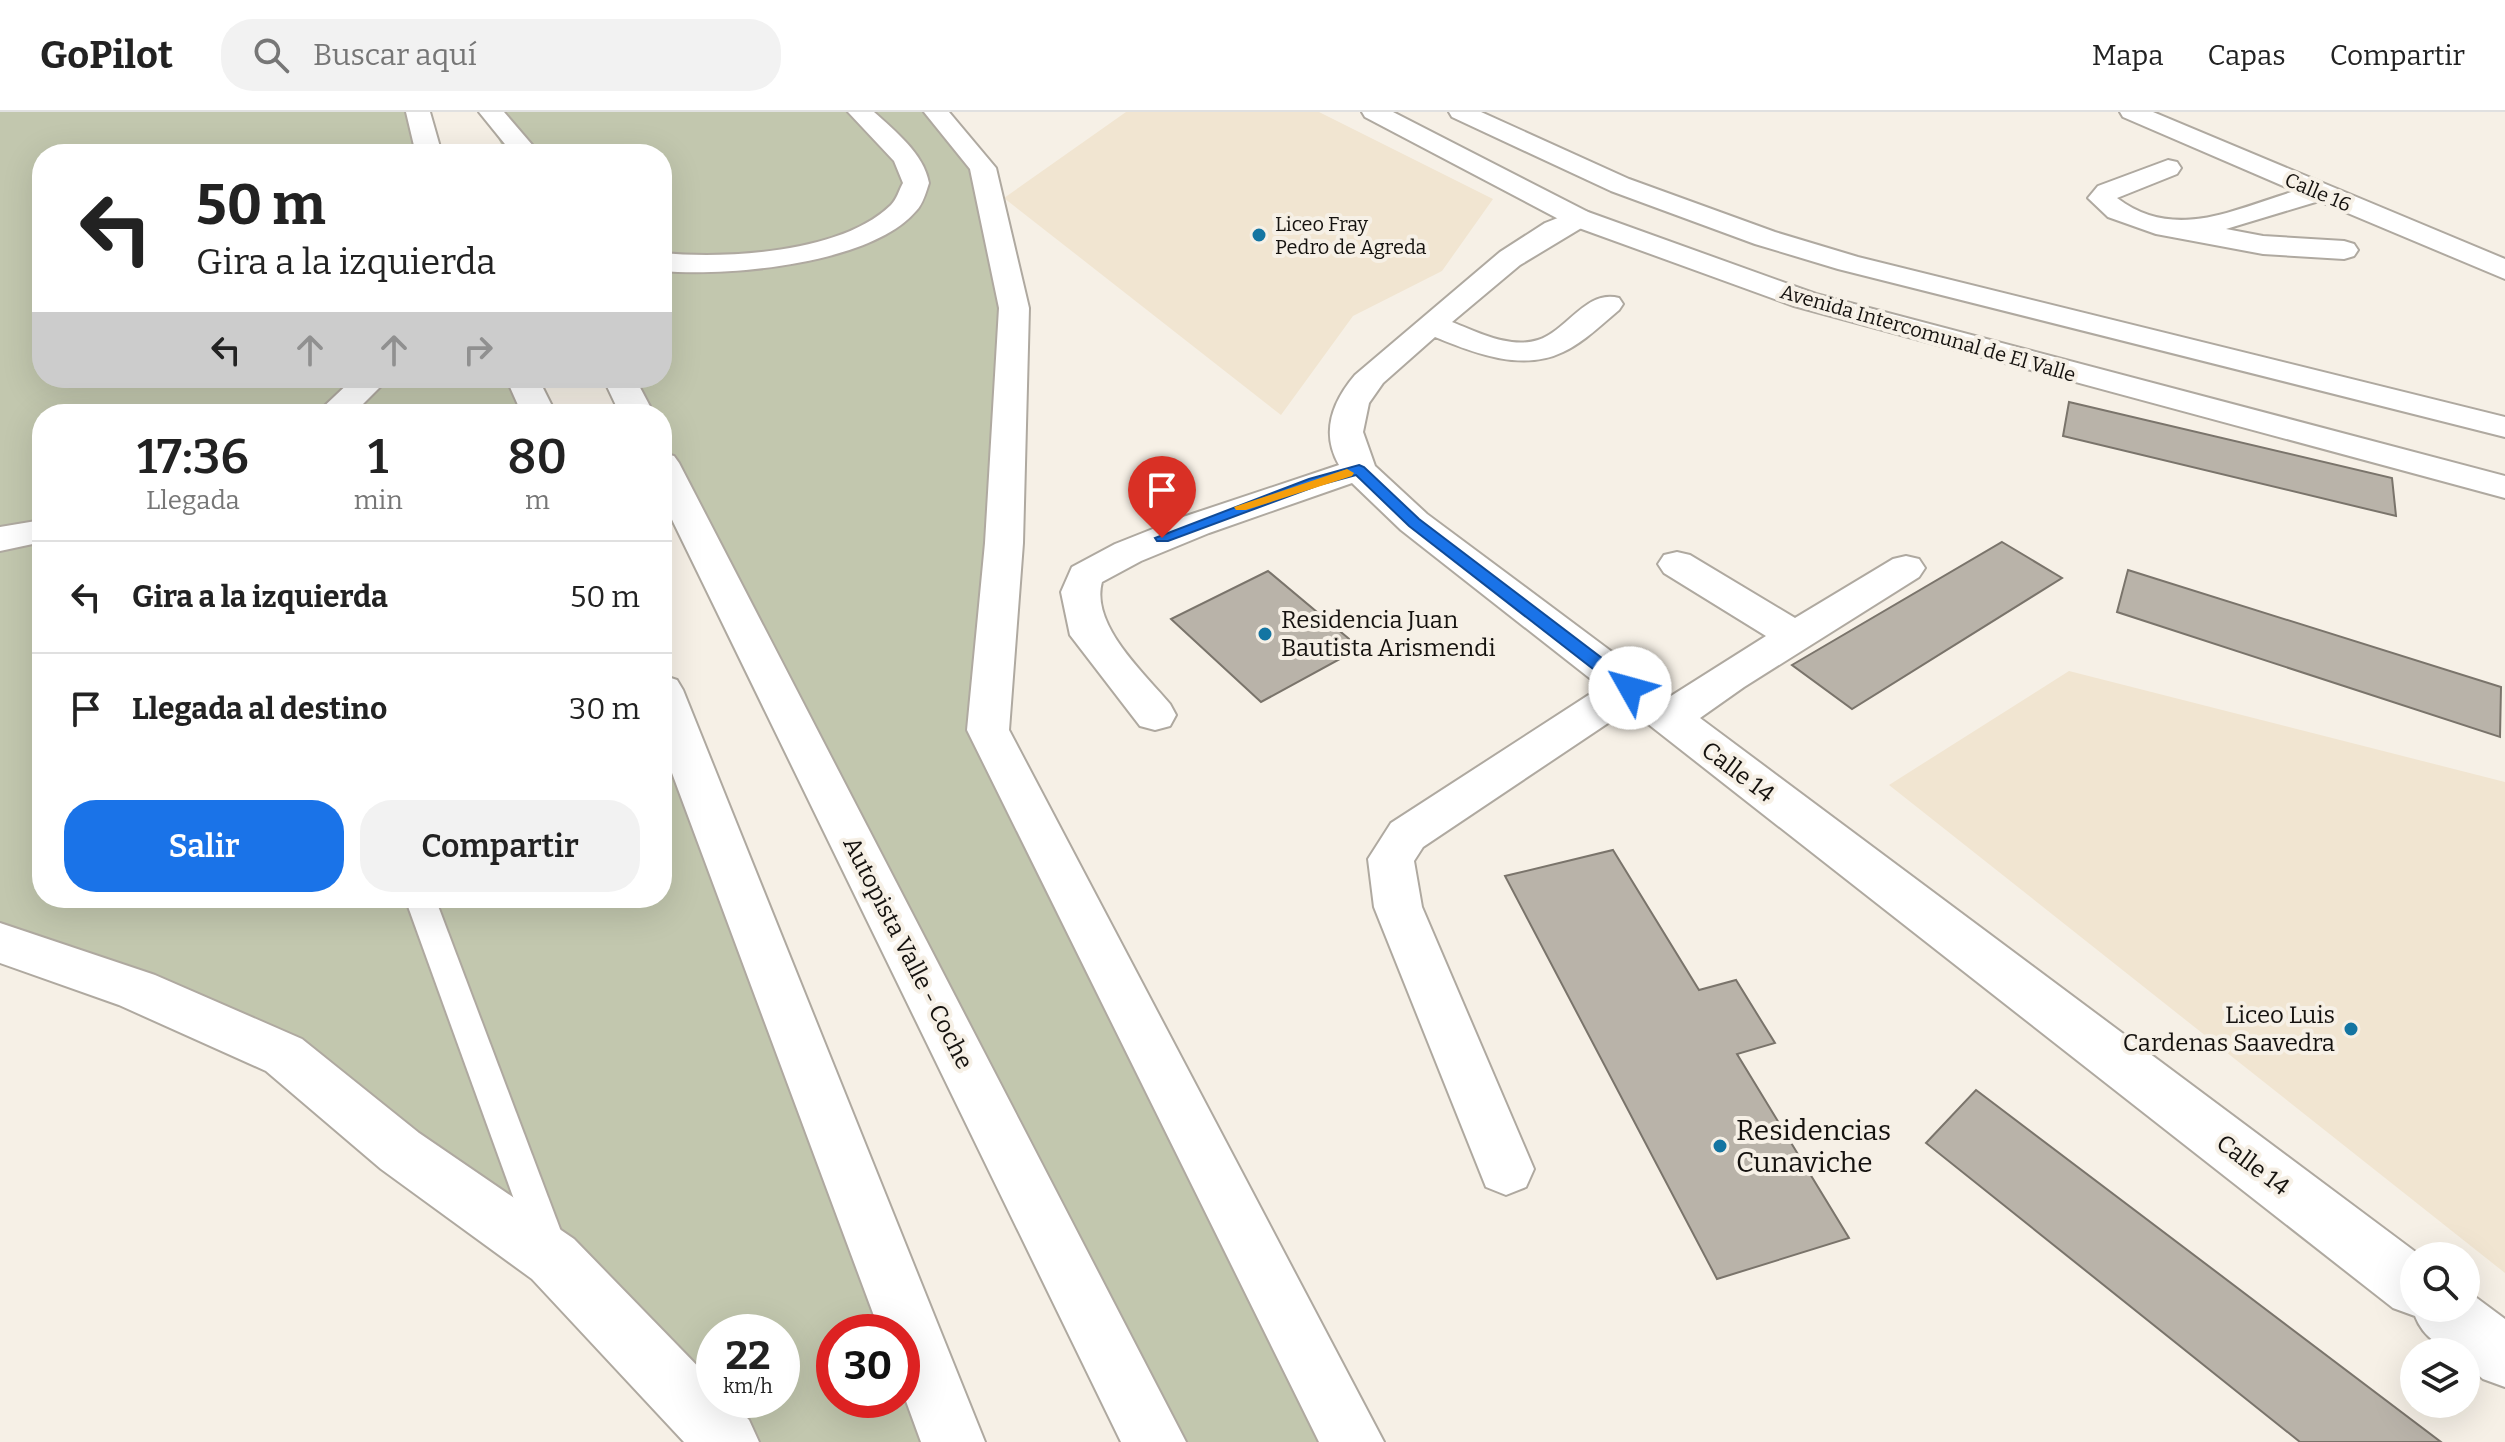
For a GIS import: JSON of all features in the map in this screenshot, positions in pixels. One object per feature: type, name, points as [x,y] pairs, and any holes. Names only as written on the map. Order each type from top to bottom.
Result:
[{"type":"main road","points":[[418,112],[426,144]]},
{"type":"main road","points":[[488,112],[502,144]]},
{"type":"main road","points":[[488,112],[518,144]]},
{"type":"main road","points":[[672,262],[726,265],[772,260],[824,249],[862,235],[907,205],[916,183],[911,165],[860,112]]},
{"type":"main road","points":[[936,112],[983,168],[1014,308],[1004,543],[988,730],[1352,1442]]},
{"type":"main road","name":"Avenida Intercomunal de El Valle","points":[[1374,112],[1578,218],[1805,300],[2505,487]]},
{"type":"main road","name":"Avenida Intercomunal de El Valle","points":[[1461,112],[1620,185],[1765,238],[1848,263],[2505,427]]},
{"type":"main road","name":"Calle 16","points":[[2155,115],[2320,192],[2505,270]]},
{"type":"main road","points":[[2168,168],[2108,192],[2102,198],[2107,206],[2174,231],[2191,231],[2263,245],[2344,250]]},
{"type":"main road","points":[[2191,231],[2320,192]]},
{"type":"main road","name":"Calle 14","points":[[1578,218],[1544,233],[1431,324],[1363,386],[1352,403],[1345,429],[1349,453],[1359,470],[1414,522],[2400,1276]]},
{"type":"main road","points":[[1431,324],[1504,351],[1524,352],[1549,348],[1608,304]]},
{"type":"main road","points":[[344,404],[362,388]]},
{"type":"main road","points":[[1155,715],[1090,635],[1080,592],[1085,576],[1107,561],[1218,515],[1359,470]]},
{"type":"main road","name":"Autopista Valle - Coche","points":[[672,483],[1154,1442]]},
{"type":"main road","points":[[0,539],[32,533]]},
{"type":"main road","points":[[1677,564],[1795,636]]},
{"type":"main road","points":[[1669,719],[1906,568]]},
{"type":"main road","points":[[1506,1169],[1398,907],[1391,859],[1407,835],[1630,688]]},
{"type":"main road","points":[[672,716],[953,1442]]},
{"type":"main road","points":[[0,943],[137,990],[284,1055],[400,1151],[553,1259],[727,1442]]},
{"type":"main road","points":[[2459,1322],[2505,1357]]},
{"type":"lane","points":[[424,908],[553,1259]]},
{"type":"shaded area","name":"Liceo Fray Pedro de Agreda","points":[[1126,112],[1319,112],[1493,199],[1442,271],[1353,316],[1281,415],[1004,198]]},
{"type":"shaded area","name":"Liceo Luis Cardenas Saavedra","points":[[2069,671],[2505,782],[2505,1273],[2480,1253],[2480,1242],[2466,1242],[1889,785]]},
{"type":"green space","points":[[0,112],[418,112],[426,144],[32,144],[32,388],[527,388],[534,404],[32,404],[32,908],[672,908],[672,716],[903,1314],[816,1314],[816,1418],[920,1418],[920,1357],[953,1442],[727,1442],[700,1418],[800,1418],[800,1314],[696,1314],[696,1415],[284,1055],[0,944]]},
{"type":"green space","points":[[485,112],[936,112],[983,168],[1014,309],[989,730],[1352,1442],[1154,1442],[672,483],[672,404],[632,404],[624,388],[672,388],[672,144],[501,144]]},
{"type":"building","points":[[2069,402],[2392,478],[2396,516],[2063,436]]},
{"type":"building","points":[[2002,542],[2062,578],[1852,709],[1792,665]]},
{"type":"building","points":[[2128,570],[2501,687],[2500,737],[2117,612]]},
{"type":"building","name":"Residencia Juan Bautista Arismendi","points":[[1268,571],[1360,648],[1261,702],[1171,619]]},
{"type":"building","name":"Residencias Cunaviche","points":[[1613,850],[1699,990],[1736,980],[1775,1043],[1737,1054],[1849,1238],[1717,1279],[1505,876]]},
{"type":"building","points":[[1976,1090],[2400,1411],[2400,1418],[2409,1418],[2441,1442],[2300,1442],[1926,1143]]},
{"type":"slow traffic","points":[[1241,507],[1347,473]]},
{"type":"place","name":"Liceo Fray Pedro de Agreda","points":[[1259,235]]},
{"type":"place","name":"Residencia Juan Bautista Arismendi","points":[[1265,634]]},
{"type":"place","name":"Liceo Luis Cardenas Saavedra","points":[[2351,1029]]},
{"type":"place","name":"Residencias Cunaviche","points":[[1720,1146]]},
{"type":"route","points":[[1162,538],[1218,515],[1359,470],[1414,522],[1630,688]]}]
